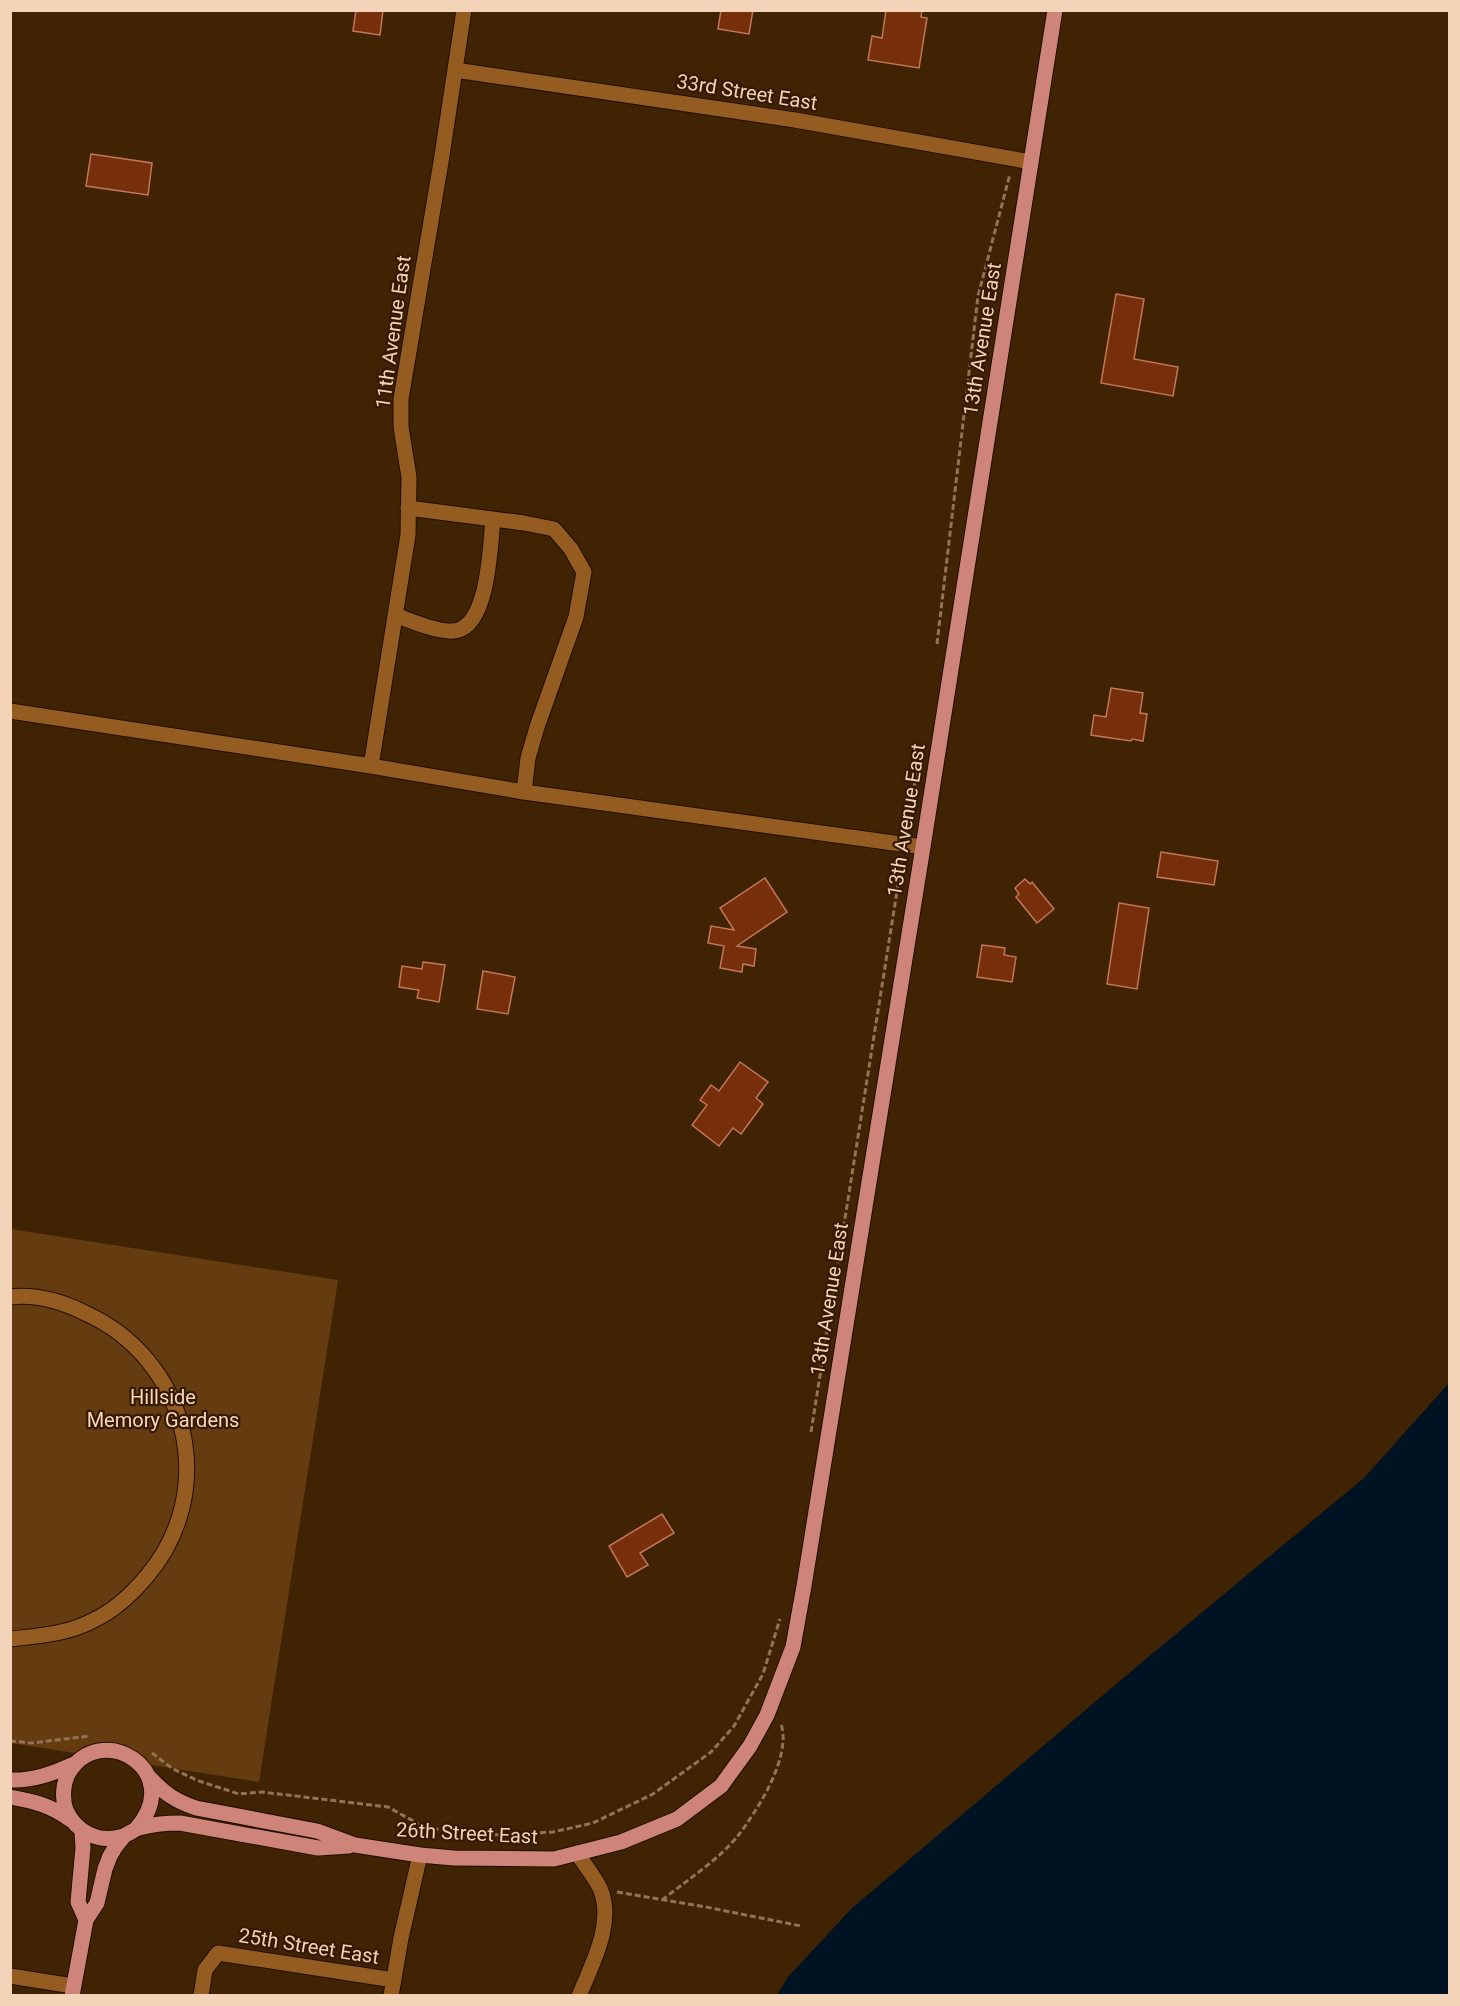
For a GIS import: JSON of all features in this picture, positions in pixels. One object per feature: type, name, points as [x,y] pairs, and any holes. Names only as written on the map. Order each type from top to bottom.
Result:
[{"type":"main road","name":"13th Avenue East","points":[[773,1699],[793,1647],[795,1635],[923,847],[1054,10]]},
{"type":"main road","name":"26th Street East","points":[[355,1845],[420,1856],[554,1859],[621,1842],[677,1820],[721,1786],[750,1746],[773,1699]]},
{"type":"main road","points":[[10,1780],[44,1777],[76,1763],[88,1754],[103,1750],[117,1751],[130,1756],[141,1765],[163,1792],[178,1802],[196,1808],[317,1831],[355,1845]]},
{"type":"main road","points":[[76,1763],[67,1776],[63,1791],[65,1806],[77,1826],[83,1848],[78,1902],[86,1920]]},
{"type":"main road","points":[[72,1990],[86,1920],[97,1903],[110,1857],[116,1846],[146,1818],[151,1805],[152,1791],[149,1777]]},
{"type":"main road","points":[[10,1797],[42,1803],[56,1809],[77,1826],[96,1837],[110,1839],[161,1824],[180,1823],[318,1848],[355,1845]]},
{"type":"street","name":"11th Avenue East","points":[[371,766],[408,535],[409,477],[401,427],[401,399],[464,10]]},
{"type":"street","name":"33rd Street East","points":[[455,70],[795,120],[1031,162]]},
{"type":"street","points":[[408,508],[554,529],[571,549],[584,572],[576,617],[528,758],[524,792]]},
{"type":"street","points":[[395,615],[451,632],[465,629],[473,620],[486,579],[493,519]]},
{"type":"street","points":[[10,711],[371,766],[524,792],[923,847]]},
{"type":"street","points":[[10,1297],[20,1296],[65,1303],[106,1322],[141,1351],[167,1387],[183,1430],[187,1474],[180,1519],[161,1560],[132,1594],[94,1620],[52,1635],[10,1639]]},
{"type":"street","points":[[577,1853],[600,1889],[604,1915],[600,1944],[579,1995]]},
{"type":"street","points":[[392,1995],[420,1856]]},
{"type":"street","name":"25th Street East","points":[[201,1995],[205,1970],[218,1953],[394,1980]]},
{"type":"street","points":[[10,1976],[72,1990]]},
{"type":"path","points":[[936,648],[978,296],[1014,159]]},
{"type":"path","points":[[809,1441],[920,752]]},
{"type":"path","points":[[149,1750],[173,1769],[238,1794],[262,1792],[388,1807],[426,1828],[492,1835],[553,1832],[593,1823],[653,1794],[711,1752],[734,1726],[763,1674],[782,1612]]},
{"type":"path","points":[[662,1900],[699,1872],[736,1838],[761,1800],[779,1765],[784,1734],[773,1699]]},
{"type":"path","points":[[10,1741],[32,1743],[92,1736]]},
{"type":"path","points":[[600,1889],[801,1926]]},
{"type":"green space","name":"Hillside Memory Gardens","points":[[10,1229],[338,1280],[259,1782],[11,1743]]},
{"type":"water","points":[[1449,1383],[1449,1995],[777,1995],[788,1977],[852,1908],[1364,1478]]},
{"type":"building","points":[[356,10],[383,10],[380,35],[353,31]]},
{"type":"building","points":[[721,10],[753,10],[749,34],[718,29]]},
{"type":"building","points":[[886,10],[922,10],[921,17],[927,18],[919,68],[868,60],[872,36],[882,38]]},
{"type":"building","points":[[91,154],[152,163],[148,195],[86,186]]},
{"type":"building","points":[[1116,294],[1144,299],[1134,359],[1178,367],[1173,396],[1101,383]]},
{"type":"building","points":[[1111,688],[1143,693],[1140,713],[1147,714],[1143,741],[1091,735],[1094,715],[1106,717]]},
{"type":"building","points":[[1161,852],[1218,861],[1214,885],[1157,877]]},
{"type":"building","points":[[765,878],[787,912],[737,946],[756,949],[754,966],[743,964],[742,972],[720,968],[724,946],[708,943],[711,926],[734,930],[720,908]]},
{"type":"building","points":[[1025,879],[1030,884],[1032,882],[1054,909],[1037,923],[1016,897],[1019,894],[1015,888]]},
{"type":"building","points":[[1119,903],[1149,908],[1137,989],[1107,984]]},
{"type":"building","points":[[982,945],[1005,948],[1004,955],[1016,957],[1012,982],[977,977]]},
{"type":"building","points":[[423,962],[445,965],[439,1002],[417,998],[419,990],[399,987],[402,966],[422,969]]},
{"type":"building","points":[[483,971],[515,977],[508,1014],[477,1009]]},
{"type":"building","points":[[740,1062],[768,1082],[756,1098],[763,1104],[741,1134],[733,1128],[719,1146],[692,1125],[707,1105],[700,1100],[711,1085],[719,1091]]},
{"type":"building","points":[[662,1514],[674,1533],[640,1553],[648,1565],[627,1577],[609,1546]]}]
